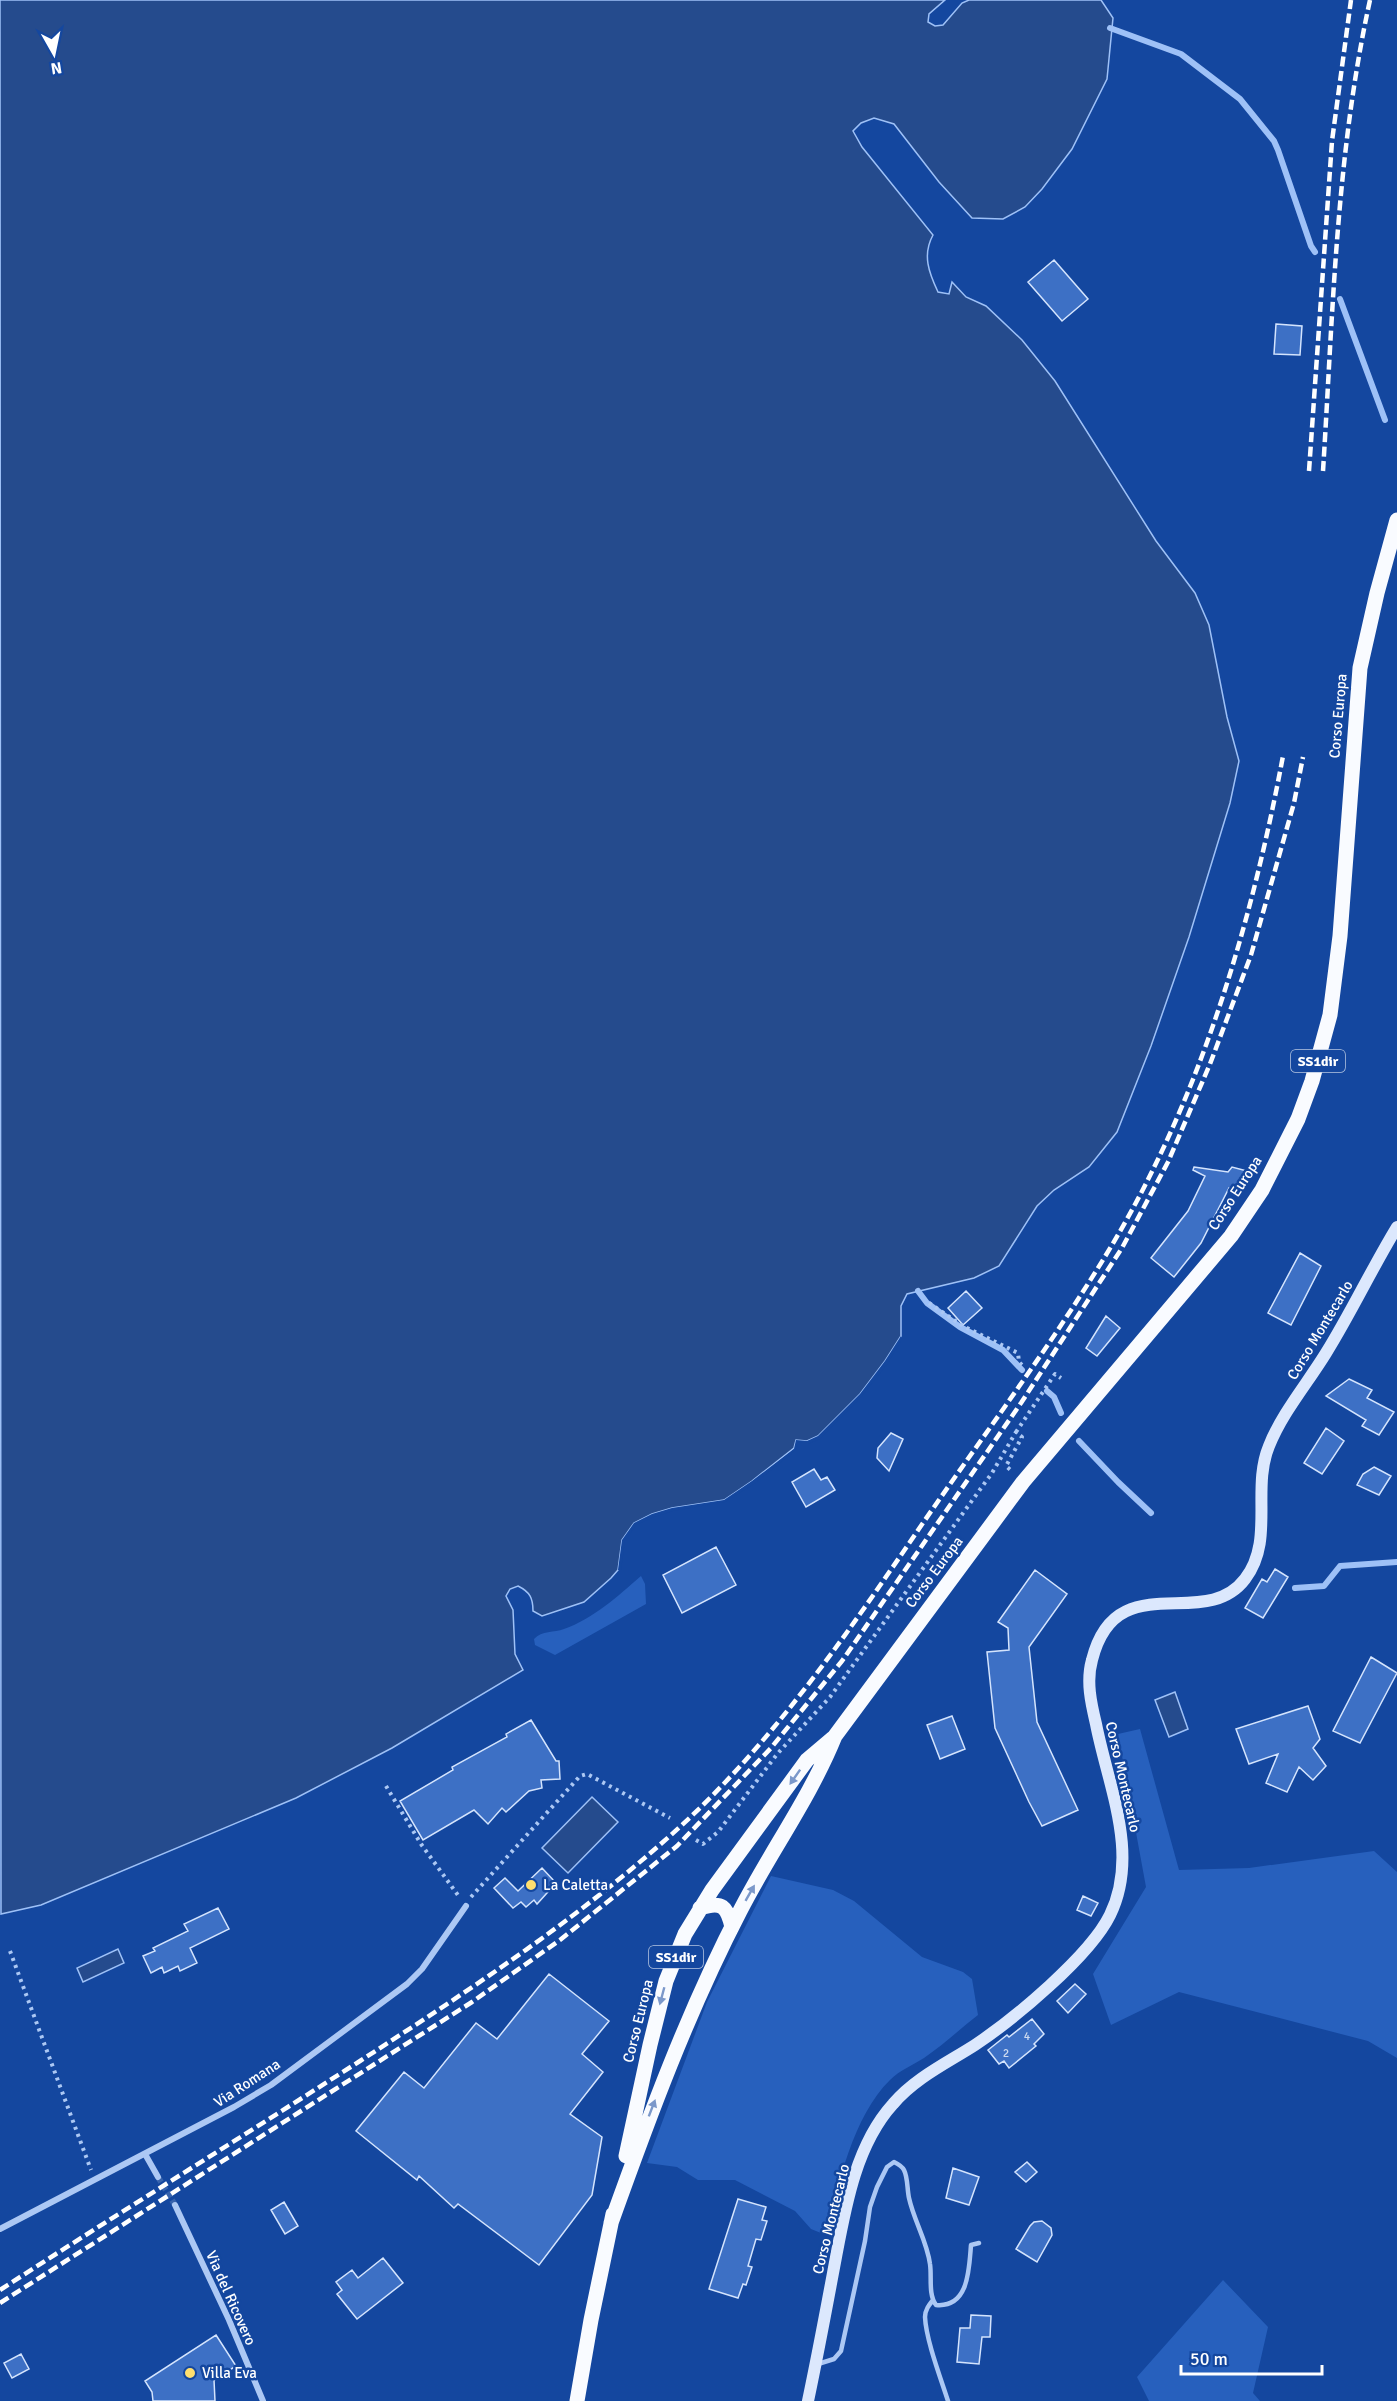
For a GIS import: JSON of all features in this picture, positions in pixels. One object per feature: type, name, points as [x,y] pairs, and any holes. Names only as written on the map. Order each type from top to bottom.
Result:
[{"type":"main road","name":"Corso Europa","points":[[611,2223],[652,2107],[732,1927],[822,1767],[836,1736],[1023,1482],[1137,1350],[1231,1236],[1262,1190],[1285,1146],[1312,1081],[1330,1015],[1340,936],[1360,668],[1397,520]]},
{"type":"main road","name":"Corso Montecarlo","points":[[808,2401],[849,2195],[867,2146],[885,2114],[910,2086],[984,2038],[1032,2000],[1085,1950],[1103,1928],[1113,1910],[1121,1882],[1123,1857],[1119,1821],[1090,1697],[1090,1668],[1100,1639],[1114,1621],[1141,1605],[1156,1602],[1206,1603],[1230,1594],[1245,1580],[1259,1550],[1262,1529],[1261,1475],[1269,1444],[1327,1351],[1397,1227]]},
{"type":"main road","name":"Corso Europa","points":[[577,2401],[611,2223],[666,1981],[685,1934],[711,1890],[807,1760],[836,1736]]},
{"type":"main road","points":[[700,1908],[710,1905],[723,1906],[728,1911],[732,1927]]},
{"type":"street","name":"Via Romana","points":[[0,2229],[208,2122],[270,2085],[407,1983],[422,1969],[466,1906]]},
{"type":"street","points":[[145,2154],[158,2177]]},
{"type":"street","name":"Via del Ricovero","points":[[175,2205],[229,2320],[263,2401]]},
{"type":"lane","points":[[815,2365],[834,2359],[841,2351],[865,2241],[870,2207],[887,2167],[894,2162],[900,2164],[905,2172],[909,2198],[926,2244],[933,2300],[936,2305],[945,2306],[956,2301],[969,2273],[971,2245],[979,2243]]},
{"type":"lane","points":[[933,2300],[927,2307],[925,2317],[936,2364],[948,2401]]},
{"type":"path","points":[[929,1303],[963,1326],[1018,1353],[1019,1362],[1024,1367]]},
{"type":"path","points":[[696,1839],[703,1844],[718,1832],[778,1753],[830,1697],[992,1473],[1055,1374],[1060,1378]]},
{"type":"path","points":[[1006,1466],[1022,1437],[1016,1432]]},
{"type":"path","points":[[386,1786],[421,1844],[466,1906],[472,1895],[580,1776],[587,1774],[670,1818]]},
{"type":"path","points":[[10,1951],[95,2180]]},
{"type":"shaded area","points":[[0,0],[945,0],[929,14],[928,22],[935,26],[943,25],[962,3],[969,0],[1101,0],[1113,18],[1107,79],[1072,149],[1042,189],[1025,207],[1003,219],[972,218],[939,182],[894,124],[874,118],[861,123],[853,131],[862,147],[933,235],[927,257],[938,292],[949,294],[952,282],[966,297],[986,306],[1022,340],[1055,381],[1156,541],[1195,593],[1209,625],[1227,717],[1239,761],[1230,803],[1189,937],[1151,1046],[1117,1132],[1089,1167],[1054,1190],[1037,1206],[999,1266],[974,1278],[907,1294],[901,1306],[901,1336],[860,1394],[818,1436],[807,1441],[796,1440],[794,1448],[724,1500],[672,1508],[634,1523],[622,1540],[618,1570],[584,1602],[542,1616],[533,1611],[528,1593],[518,1586],[510,1589],[506,1596],[513,1610],[515,1654],[523,1670],[392,1748],[296,1798],[41,1905],[1,1914]]},
{"type":"shaded area","points":[[641,1576],[645,1584],[646,1604],[555,1655],[535,1645],[534,1639],[537,1636],[575,1625],[605,1606]]},
{"type":"shaded area","points":[[1175,1692],[1188,1729],[1169,1737],[1155,1700]]},
{"type":"shaded area","points":[[1140,1729],[1179,1870],[1249,1868],[1374,1851],[1397,1872],[1397,2058],[1368,2041],[1179,1992],[1111,2025],[1093,1974],[1146,1887],[1118,1734]]},
{"type":"shaded area","points":[[592,1797],[618,1822],[568,1873],[542,1848]]},
{"type":"shaded area","points":[[771,1876],[833,1890],[854,1901],[922,1957],[963,1972],[972,1979],[978,2015],[931,2053],[894,2076],[877,2095],[866,2112],[849,2152],[826,2235],[811,2229],[795,2211],[735,2180],[698,2180],[677,2167],[647,2163],[707,2002]]},
{"type":"shaded area","points":[[118,1949],[124,1963],[83,1982],[77,1968]]},
{"type":"shaded area","points":[[1223,2280],[1268,2327],[1253,2393],[1260,2401],[1149,2401],[1137,2377]]},
{"type":"pier","points":[[901,1336],[901,1341],[888,1363],[862,1396],[820,1439],[808,1444],[798,1444],[795,1451],[754,1484],[725,1502],[673,1511],[636,1525],[625,1541],[621,1570],[618,1570],[622,1540],[634,1523],[672,1508],[724,1500],[794,1449],[796,1440],[807,1441],[818,1436],[860,1394]]},
{"type":"building","points":[[1054,260],[1088,299],[1062,321],[1028,282]]},
{"type":"building","points":[[1276,324],[1302,326],[1300,355],[1274,354]]},
{"type":"building","points":[[1194,1167],[1228,1172],[1232,1167],[1247,1171],[1236,1191],[1229,1188],[1201,1243],[1174,1277],[1151,1258],[1188,1211],[1205,1176],[1193,1170]]},
{"type":"building","points":[[1300,1253],[1321,1266],[1291,1325],[1268,1313]]},
{"type":"building","points":[[966,1291],[982,1308],[963,1325],[948,1308]]},
{"type":"building","points":[[1106,1316],[1120,1328],[1097,1356],[1086,1348]]},
{"type":"building","points":[[1349,1379],[1372,1390],[1367,1398],[1394,1412],[1379,1435],[1362,1426],[1366,1420],[1326,1396]]},
{"type":"building","points":[[1326,1428],[1344,1441],[1322,1474],[1304,1463]]},
{"type":"building","points":[[891,1433],[903,1439],[889,1471],[877,1458],[878,1448]]},
{"type":"building","points":[[1374,1467],[1391,1476],[1379,1495],[1357,1485],[1363,1474]]},
{"type":"building","points":[[814,1469],[821,1480],[827,1477],[835,1490],[806,1507],[792,1482]]},
{"type":"building","points":[[716,1547],[736,1585],[682,1613],[663,1575]]},
{"type":"building","points":[[1275,1569],[1288,1577],[1263,1618],[1245,1608],[1262,1579],[1267,1582]]},
{"type":"building","points":[[1035,1570],[1067,1594],[1029,1647],[1037,1722],[1078,1810],[1042,1826],[995,1728],[987,1652],[1009,1650],[1008,1628],[998,1622]]},
{"type":"building","points":[[1371,1657],[1397,1673],[1360,1743],[1333,1731]]},
{"type":"building","points":[[1308,1706],[1320,1739],[1313,1748],[1326,1766],[1313,1780],[1299,1767],[1287,1792],[1266,1783],[1278,1754],[1249,1764],[1236,1729]]},
{"type":"building","points":[[952,1716],[965,1749],[940,1759],[927,1725]]},
{"type":"building","points":[[531,1720],[556,1761],[559,1761],[560,1779],[541,1780],[542,1788],[529,1791],[506,1812],[502,1808],[488,1824],[474,1810],[423,1840],[400,1801],[453,1770],[452,1767],[507,1737],[506,1734]]},
{"type":"building","points":[[542,1868],[556,1883],[537,1904],[534,1900],[526,1907],[521,1902],[513,1908],[494,1888],[505,1878],[518,1891]]},
{"type":"building","points":[[1083,1896],[1098,1903],[1091,1916],[1077,1910]]},
{"type":"building","points":[[218,1908],[229,1929],[190,1948],[197,1963],[180,1971],[178,1966],[164,1973],[162,1967],[151,1973],[143,1956],[155,1951],[153,1948],[188,1931],[184,1924]]},
{"type":"building","points":[[549,1974],[609,2021],[582,2054],[603,2072],[570,2114],[602,2137],[592,2195],[539,2265],[458,2204],[454,2208],[419,2176],[417,2180],[356,2131],[404,2072],[424,2088],[476,2023],[497,2039]]},
{"type":"building","points":[[1075,1984],[1086,1994],[1068,2013],[1057,2001]]},
{"type":"building","points":[[1032,2019],[1044,2034],[1034,2044],[1036,2046],[1009,2068],[1004,2061],[999,2064],[988,2050]]},
{"type":"building","points":[[1027,2162],[1037,2172],[1026,2182],[1015,2172]]},
{"type":"building","points":[[953,2168],[979,2177],[969,2205],[946,2198]]},
{"type":"building","points":[[738,2199],[766,2207],[762,2220],[767,2221],[761,2240],[756,2239],[748,2266],[752,2267],[746,2285],[743,2284],[738,2298],[709,2289]]},
{"type":"building","points":[[284,2202],[298,2226],[285,2234],[271,2210]]},
{"type":"building","points":[[1042,2221],[1051,2228],[1052,2235],[1037,2262],[1016,2249],[1030,2226],[1034,2222]]},
{"type":"building","points":[[383,2258],[403,2283],[357,2319],[337,2294],[342,2290],[336,2282],[352,2270],[358,2278]]},
{"type":"building","points":[[971,2315],[991,2316],[990,2337],[982,2337],[979,2364],[957,2362],[960,2328],[970,2328]]},
{"type":"building","name":"Villa Eva","points":[[216,2335],[236,2366],[214,2380],[215,2401],[153,2401],[152,2392],[145,2381]]},
{"type":"building","points":[[21,2354],[29,2369],[12,2378],[4,2363]]},
{"type":"waterway","points":[[1110,28],[1181,54],[1240,99],[1274,141],[1315,252]]},
{"type":"waterway","points":[[1340,299],[1385,420]]},
{"type":"waterway","points":[[918,1291],[927,1303],[960,1327],[1003,1350],[1022,1370]]},
{"type":"waterway","points":[[1047,1391],[1054,1397],[1061,1413]]},
{"type":"waterway","points":[[1079,1441],[1151,1513]]},
{"type":"waterway","points":[[1295,1588],[1324,1586],[1340,1566],[1397,1562]]},
{"type":"tunnel","points":[[158,2177],[175,2205]]},
{"type":"railway","points":[[1309,471],[1332,141],[1351,0]]},
{"type":"railway","points":[[1323,471],[1333,293],[1343,175],[1359,58],[1370,0]]},
{"type":"railway","points":[[0,2290],[315,2090],[477,1984],[554,1930],[663,1842],[701,1807],[771,1730],[836,1648],[1044,1350],[1112,1245],[1144,1188],[1172,1130],[1219,1008],[1255,883],[1283,756]]},
{"type":"railway","points":[[0,2303],[472,2002],[560,1940],[677,1846],[771,1748],[842,1661],[1021,1403],[1122,1248],[1168,1162],[1210,1064],[1251,955],[1294,803],[1303,757]]},
{"type":"place","name":"La Caletta","points":[[531,1885]]},
{"type":"place","name":"Villa Eva","points":[[190,2373]]}]
